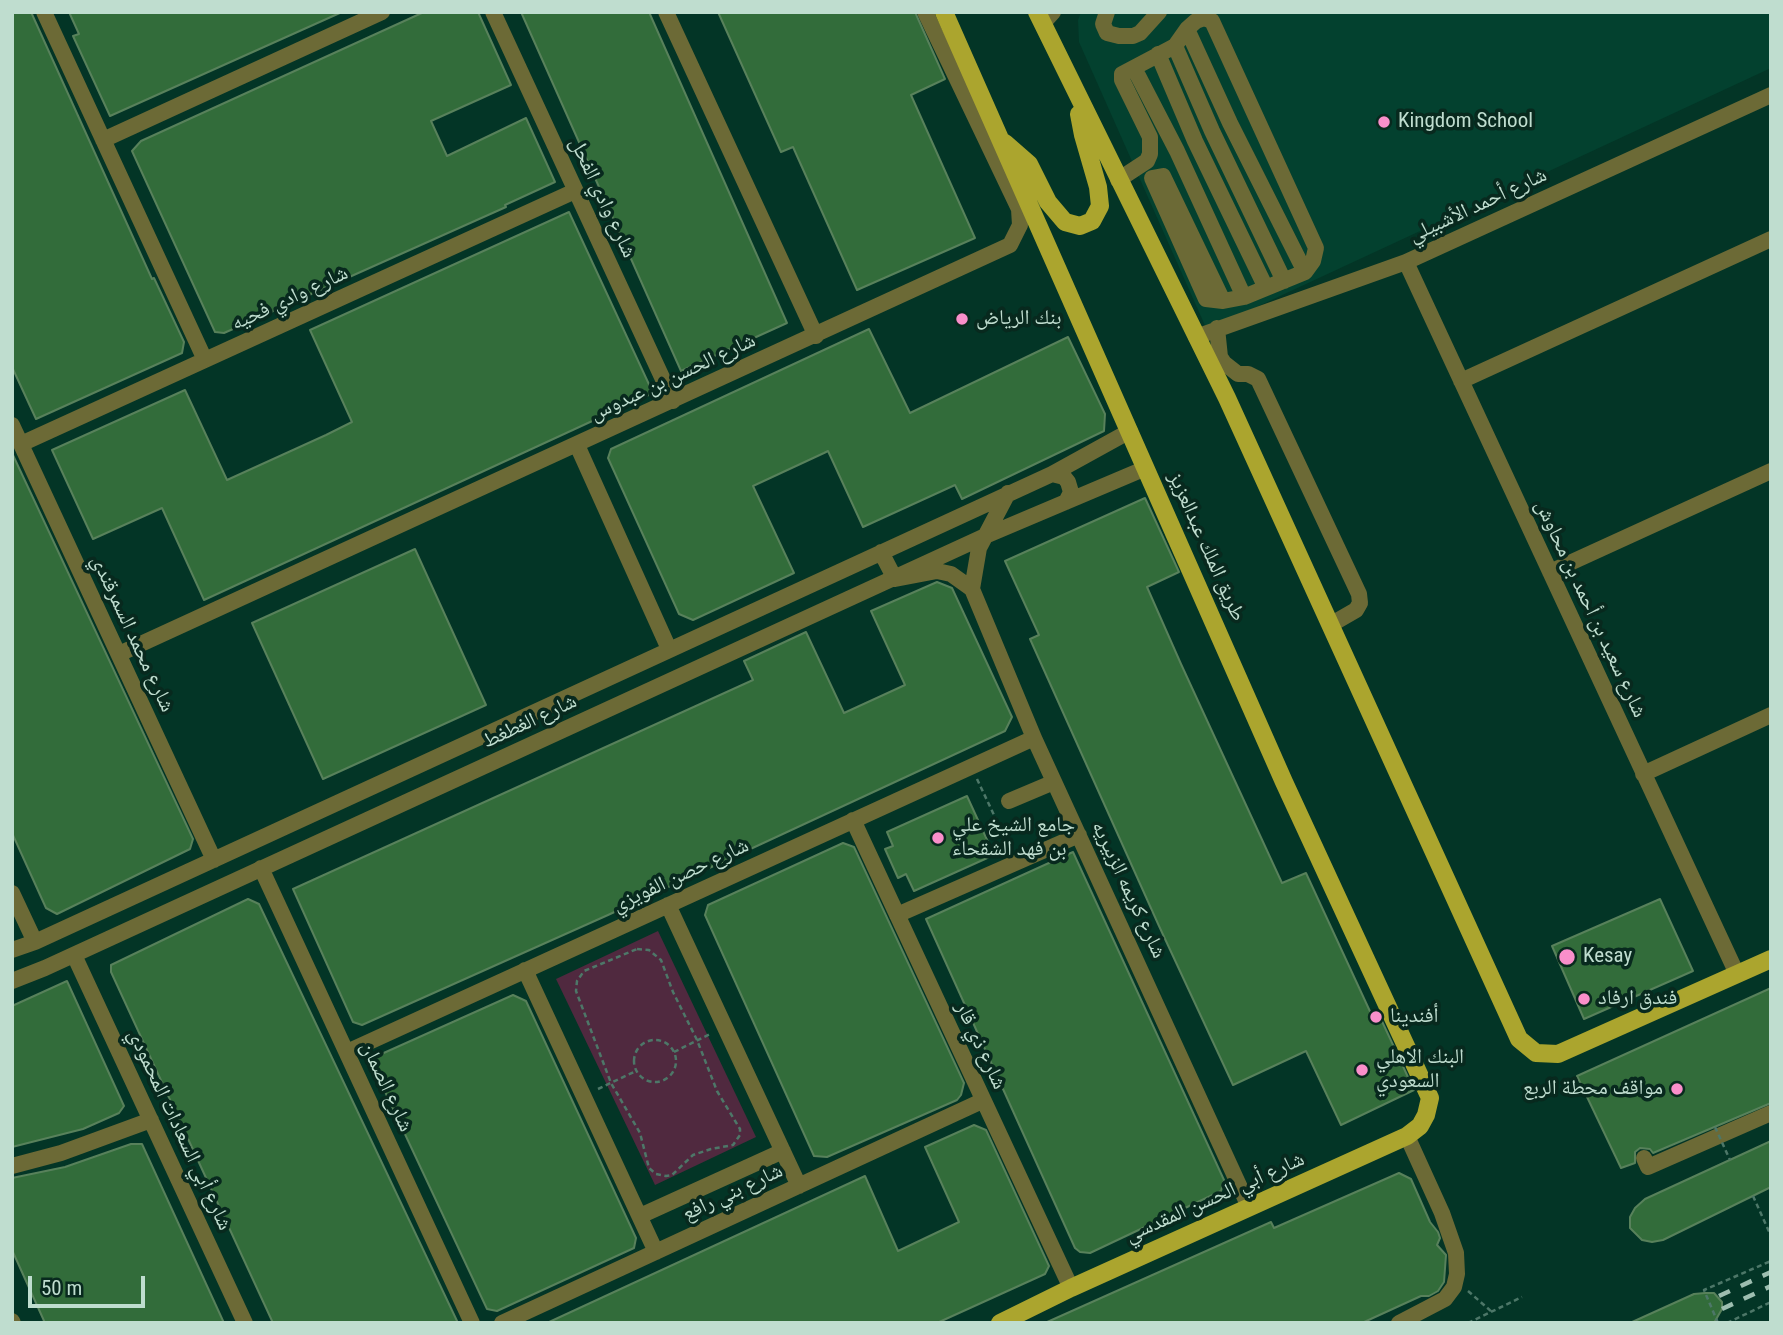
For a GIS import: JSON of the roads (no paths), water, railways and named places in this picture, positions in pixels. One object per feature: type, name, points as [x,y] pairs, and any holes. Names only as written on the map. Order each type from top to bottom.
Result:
[{"type":"main road","name":"طريق الملك عبدالعزيز","points":[[944,12],[1284,782],[1430,1098]]},
{"type":"main road","points":[[1044,16],[1076,93],[1227,398],[1520,1040],[1536,1053],[1558,1054],[1771,959]]},
{"type":"main road","points":[[1000,138],[1029,163],[1048,202],[1065,222],[1080,226],[1092,221],[1100,206],[1098,187],[1083,135],[1076,93]]},
{"type":"main road","name":"شارع أبي الحسن المقدسي","points":[[1000,1323],[1071,1288],[1407,1136],[1420,1126],[1430,1098]]},
{"type":"street","points":[[44,12],[205,360]]},
{"type":"street","points":[[103,139],[382,12]]},
{"type":"street","name":"شارع وادي الفحل","points":[[493,12],[673,401]]},
{"type":"street","points":[[666,12],[816,336]]},
{"type":"street","name":"شارع الحسن بن عبدوس","points":[[119,654],[1010,245],[1017,232],[1019,209],[925,12]]},
{"type":"street","points":[[1107,12],[1103,24],[1107,33],[1133,36],[1140,33],[1159,12]]},
{"type":"street","points":[[1147,161],[1150,138],[1122,80],[1122,74],[1175,46],[1187,29],[1204,18],[1212,21],[1316,248],[1313,261],[1306,272],[1244,297],[1223,301],[1206,299],[1152,178],[1163,176],[1223,301]]},
{"type":"street","points":[[1187,29],[1230,123],[1306,272]]},
{"type":"street","points":[[1175,46],[1212,131],[1284,281]]},
{"type":"street","points":[[1158,54],[1195,141],[1266,288]]},
{"type":"street","points":[[1134,68],[1177,151],[1244,297]]},
{"type":"street","name":"شارع أحمد الأشبيلي","points":[[1196,337],[1406,262],[1771,95]]},
{"type":"street","points":[[1118,180],[1147,161],[1177,151],[1254,111]]},
{"type":"street","name":"شارع وادي فحيه","points":[[21,444],[575,191]]},
{"type":"street","points":[[1461,381],[1771,239]]},
{"type":"street","name":"شارع سعيد بن أحمد بن محاوش","points":[[1406,262],[1737,974]]},
{"type":"street","points":[[1217,328],[1220,357],[1224,363],[1238,374],[1248,374],[1258,379],[1359,594],[1360,603],[1356,610],[1330,625]]},
{"type":"street","name":"شارع محمد السمرقندي","points":[[12,425],[214,860]]},
{"type":"street","name":"شارع الغطغط","points":[[12,950],[164,883],[1052,474],[1130,431]]},
{"type":"street","points":[[577,445],[669,649]]},
{"type":"street","name":"شارع الغطغط","points":[[12,981],[177,908],[983,537],[1146,468]]},
{"type":"street","points":[[1550,572],[1771,471]]},
{"type":"street","points":[[1052,474],[1064,477],[1068,482],[1071,492],[1066,502]]},
{"type":"street","points":[[881,552],[895,579],[937,571],[951,574],[972,589],[983,537],[1008,493]]},
{"type":"street","name":"شارع كريمه الزبيريه","points":[[972,589],[1034,738],[1249,1207]]},
{"type":"street","points":[[1643,774],[1771,715]]},
{"type":"street","name":"شارع حصن الفويزي","points":[[347,1052],[1034,738]]},
{"type":"street","points":[[1009,801],[1054,782]]},
{"type":"street","name":"شارع ذي قار","points":[[853,821],[1071,1288]]},
{"type":"street","points":[[897,915],[1079,835]]},
{"type":"street","name":"شارع الصمان","points":[[261,869],[472,1323]]},
{"type":"street","points":[[164,883],[177,908]]},
{"type":"street","points":[[12,893],[35,942]]},
{"type":"street","points":[[668,905],[799,1186]]},
{"type":"street","name":"شارع أبي السعادات المحمودي","points":[[74,955],[245,1323]]},
{"type":"street","points":[[525,970],[656,1251]]},
{"type":"street","name":"شارع بني رافع","points":[[502,1323],[982,1101]]},
{"type":"street","points":[[1644,1158],[1648,1167],[1771,1114]]},
{"type":"street","points":[[12,1166],[61,1153],[151,1120]]},
{"type":"street","points":[[1399,1323],[1440,1304],[1450,1294],[1456,1280],[1456,1253],[1443,1213],[1407,1136]]},
{"type":"street","points":[[640,1216],[783,1151]]},
{"type":"railway","points":[[1719,1296],[1771,1272]]},
{"type":"railway","points":[[1722,1309],[1771,1286]]},
{"type":"place","name":"Kingdom School","points":[[1384,122]]},
{"type":"place","name":"بنك الرياض","points":[[962,319]]},
{"type":"place","name":"جامع الشيخ علي بن فهد الشقحاء","points":[[938,838]]},
{"type":"place","name":"Kesay","points":[[1567,957]]},
{"type":"place","name":"فندق ارفاد","points":[[1584,999]]},
{"type":"place","name":"أفندينا","points":[[1376,1017]]},
{"type":"place","name":"البنك الاهلي السعودي","points":[[1362,1070]]},
{"type":"place","name":"مواقف محطة الربع","points":[[1677,1089]]}]
